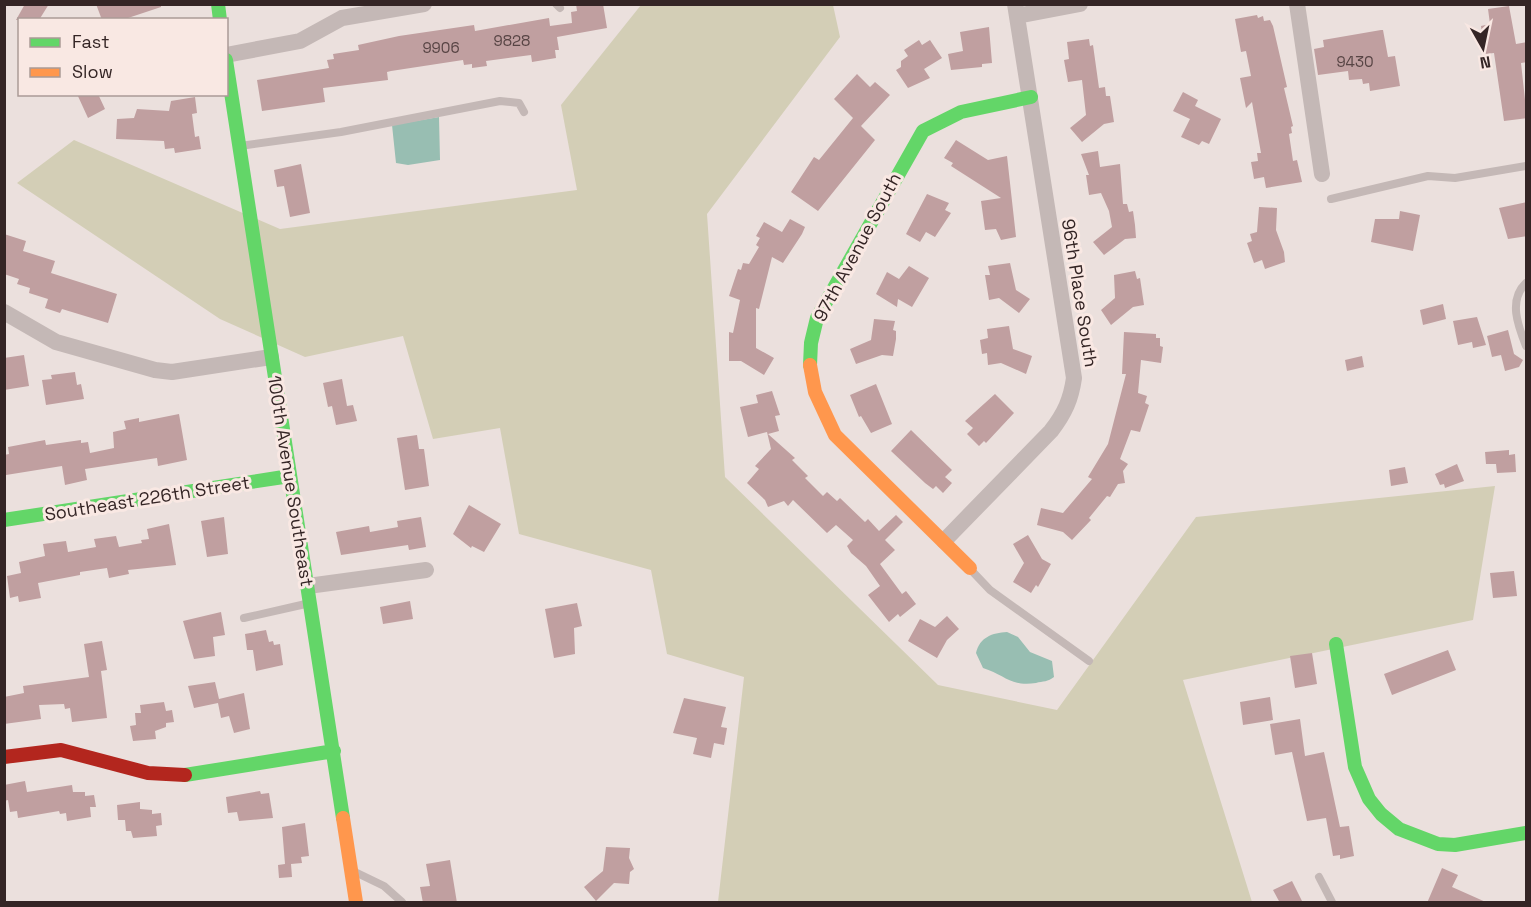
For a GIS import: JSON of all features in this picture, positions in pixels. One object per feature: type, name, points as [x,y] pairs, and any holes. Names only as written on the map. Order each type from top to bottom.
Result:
[{"type":"street","points":[[228,58],[300,41],[342,18],[424,4]]},
{"type":"street","points":[[1016,10],[1080,4]]},
{"type":"street","points":[[1297,4],[1322,174]]},
{"type":"street","name":"96th Place South","points":[[944,541],[1051,431],[1064,413],[1071,396],[1074,378],[1016,10]]},
{"type":"street","name":"100th Avenue Southeast","points":[[228,72],[357,903]]},
{"type":"street","name":"97th Avenue South","points":[[970,568],[835,435],[815,392],[810,368],[811,343],[817,318],[833,285],[923,131],[939,119],[959,110],[1031,97]]},
{"type":"street","points":[[4,312],[56,342],[155,370],[172,372],[271,357]]},
{"type":"street","name":"Southeast 226th Street","points":[[4,520],[290,476]]},
{"type":"street","points":[[308,586],[426,570]]},
{"type":"street","points":[[1336,644],[1355,766],[1369,799],[1399,829],[1438,844],[1455,845],[1527,833]]},
{"type":"street","points":[[4,757],[45,750],[69,751],[153,776],[176,777],[334,752]]},
{"type":"lane","points":[[239,146],[341,132],[500,101],[519,102],[524,112]]},
{"type":"lane","points":[[1331,199],[1428,176],[1455,177],[1527,166]]},
{"type":"lane","points":[[1527,283],[1520,290],[1516,303],[1517,324],[1527,346]]},
{"type":"lane","points":[[970,568],[990,590],[1089,661]]},
{"type":"lane","points":[[244,618],[310,603]]},
{"type":"lane","points":[[351,870],[384,885],[402,903]]},
{"type":"lane","points":[[1319,877],[1332,903]]},
{"type":"shaded area","points":[[641,5],[833,5],[840,37],[707,214],[725,477],[938,685],[1057,710],[1196,517],[1495,486],[1473,620],[1183,680],[1252,902],[718,902],[744,677],[667,654],[651,570],[519,534],[500,428],[433,439],[403,336],[305,357],[220,319],[17,183],[74,140],[280,229],[577,190],[561,105]]},
{"type":"shaded area","points":[[439,117],[440,160],[408,165],[396,163],[392,125]]},
{"type":"shaded area","points":[[1007,632],[1018,637],[1030,652],[1052,661],[1054,677],[1048,681],[1027,684],[1008,680],[983,668],[976,653],[980,643],[996,633]]},
{"type":"building","points":[[25,4],[49,4],[40,18],[18,18],[16,20]]},
{"type":"building","points":[[96,4],[161,4],[161,7],[128,18],[101,18]]},
{"type":"building","points":[[576,4],[603,4],[607,28],[557,37],[559,50],[555,50],[556,58],[532,62],[531,55],[486,61],[487,66],[472,68],[472,64],[464,65],[463,60],[391,71],[387,72],[388,80],[323,88],[325,102],[262,111],[257,80],[329,68],[327,60],[334,59],[333,54],[359,50],[358,45],[399,36],[474,25],[475,31],[549,18],[550,26],[572,23],[571,12],[577,11]]},
{"type":"building","points":[[1509,6],[1516,44],[1527,42],[1527,62],[1521,63],[1527,118],[1504,121],[1494,53],[1485,54],[1481,26],[1490,24],[1488,9]]},
{"type":"building","points":[[1257,15],[1258,18],[1263,16],[1264,21],[1270,20],[1273,26],[1293,126],[1291,127],[1292,133],[1289,134],[1293,161],[1297,160],[1302,182],[1266,188],[1264,177],[1254,179],[1251,162],[1258,161],[1257,153],[1261,153],[1252,102],[1246,108],[1240,78],[1251,76],[1246,51],[1241,52],[1235,19]]},
{"type":"building","points":[[989,27],[992,63],[982,64],[982,67],[951,70],[948,54],[963,51],[960,32]]},
{"type":"building","points":[[1383,30],[1388,57],[1395,56],[1400,86],[1370,91],[1369,83],[1363,84],[1362,79],[1349,80],[1348,71],[1318,75],[1314,49],[1324,47],[1323,40]]},
{"type":"building","points":[[1089,39],[1090,46],[1093,45],[1099,88],[1105,87],[1106,96],[1110,96],[1114,122],[1104,124],[1082,142],[1070,128],[1086,115],[1082,80],[1068,82],[1064,60],[1069,59],[1067,42]]},
{"type":"building","points":[[919,40],[922,45],[930,40],[942,58],[924,69],[930,78],[908,88],[896,70],[901,67],[901,61],[908,56],[904,50]]},
{"type":"building","points":[[857,74],[870,87],[875,82],[890,95],[861,126],[875,140],[818,211],[791,192],[814,157],[819,160],[853,118],[834,99]]},
{"type":"building","points":[[1183,92],[1198,100],[1195,106],[1221,119],[1209,144],[1202,141],[1199,145],[1181,137],[1190,119],[1173,111]]},
{"type":"building","points":[[78,96],[99,96],[105,109],[88,118]]},
{"type":"building","points":[[195,97],[197,113],[192,114],[195,137],[199,136],[201,149],[175,153],[174,148],[165,149],[164,141],[116,139],[117,119],[134,118],[137,109],[169,111],[171,101]]},
{"type":"building","points":[[956,140],[988,160],[1007,156],[1016,237],[1001,240],[996,229],[985,230],[981,201],[1001,198],[951,166],[953,163],[944,158]]},
{"type":"building","points":[[1098,151],[1100,167],[1120,164],[1123,204],[1127,204],[1129,212],[1133,211],[1136,238],[1125,239],[1104,255],[1093,242],[1112,227],[1109,211],[1101,193],[1089,195],[1086,175],[1089,175],[1081,154]]},
{"type":"building","points":[[301,164],[310,213],[290,217],[284,186],[277,187],[274,170]]},
{"type":"building","points":[[927,194],[949,203],[945,210],[951,213],[935,237],[926,232],[920,242],[906,234]]},
{"type":"building","points":[[1527,202],[1527,236],[1508,239],[1499,208]]},
{"type":"building","points":[[1259,207],[1277,208],[1276,230],[1285,262],[1265,269],[1262,260],[1254,263],[1247,243],[1252,241],[1250,234],[1257,232]]},
{"type":"building","points":[[1400,211],[1420,215],[1413,251],[1371,242],[1375,219],[1399,219]]},
{"type":"building","points":[[790,219],[805,227],[783,263],[772,257],[759,309],[756,308],[756,348],[774,358],[764,375],[741,361],[729,361],[729,332],[733,333],[740,300],[729,296],[738,269],[741,270],[743,263],[749,264],[759,247],[756,245],[760,238],[756,236],[764,222],[782,232]]},
{"type":"building","points":[[4,234],[26,241],[23,251],[55,261],[51,273],[117,294],[108,323],[62,309],[60,313],[45,308],[48,299],[29,293],[30,288],[17,284],[19,279],[4,274]]},
{"type":"building","points":[[1010,263],[1016,290],[1030,299],[1019,313],[999,298],[989,300],[985,275],[990,275],[988,266]]},
{"type":"building","points":[[909,266],[929,278],[912,307],[898,299],[897,307],[876,294],[887,272],[899,279]]},
{"type":"building","points":[[1135,271],[1137,279],[1140,278],[1144,305],[1133,307],[1111,325],[1101,310],[1115,298],[1114,275]]},
{"type":"building","points":[[1443,304],[1446,319],[1423,325],[1420,310]]},
{"type":"building","points":[[1477,317],[1486,345],[1473,348],[1472,342],[1458,345],[1453,321]]},
{"type":"building","points":[[874,319],[895,321],[893,330],[896,331],[896,339],[893,356],[882,355],[856,364],[850,349],[871,340]]},
{"type":"building","points":[[1009,326],[1013,349],[1032,356],[1026,374],[1001,363],[988,365],[987,353],[982,354],[980,340],[988,338],[987,329]]},
{"type":"building","points":[[1508,330],[1514,354],[1523,360],[1519,367],[1505,371],[1501,355],[1492,357],[1487,336]]},
{"type":"building","points":[[1124,332],[1156,334],[1156,338],[1160,338],[1160,346],[1163,347],[1161,363],[1141,360],[1138,393],[1147,396],[1145,403],[1149,405],[1140,432],[1131,430],[1120,459],[1128,464],[1123,471],[1125,483],[1118,484],[1110,497],[1107,496],[1089,518],[1091,520],[1072,540],[1063,532],[1037,525],[1041,508],[1063,513],[1092,479],[1088,477],[1108,444],[1126,374],[1122,374]]},
{"type":"building","points":[[24,355],[29,386],[4,390],[4,358]]},
{"type":"building","points":[[1362,356],[1364,367],[1347,371],[1345,360]]},
{"type":"building","points":[[75,372],[77,385],[81,384],[84,399],[46,405],[42,380],[52,379],[51,375]]},
{"type":"building","points":[[342,379],[347,406],[353,405],[357,421],[336,425],[332,406],[328,407],[323,383]]},
{"type":"building","points":[[876,384],[892,424],[871,433],[861,416],[859,417],[850,395]]},
{"type":"building","points":[[772,391],[780,415],[775,416],[779,431],[768,434],[795,458],[792,460],[808,476],[805,478],[823,496],[827,492],[837,501],[840,498],[865,522],[868,519],[879,531],[896,515],[903,522],[885,540],[895,550],[880,564],[902,594],[906,591],[916,604],[900,617],[898,614],[889,622],[868,595],[880,586],[866,566],[851,553],[847,546],[853,540],[836,525],[827,533],[793,500],[788,506],[784,501],[768,507],[765,500],[747,483],[759,469],[755,466],[771,449],[767,432],[748,437],[740,407],[758,403],[756,395]]},
{"type":"building","points":[[995,394],[1014,413],[986,443],[984,441],[979,446],[967,434],[973,428],[965,421]]},
{"type":"building","points":[[179,414],[187,460],[158,466],[157,458],[85,469],[87,480],[65,485],[62,466],[6,475],[4,455],[9,454],[8,447],[45,440],[46,445],[81,440],[81,443],[88,442],[90,453],[114,448],[113,432],[126,429],[124,421],[139,418],[139,422]]},
{"type":"building","points":[[911,430],[952,470],[945,477],[952,483],[943,493],[936,486],[933,489],[925,483],[891,451]]},
{"type":"building","points":[[417,435],[419,449],[424,449],[429,486],[405,490],[397,438]]},
{"type":"building","points":[[1509,450],[1509,455],[1515,454],[1516,472],[1497,473],[1496,464],[1486,464],[1485,452]]},
{"type":"building","points":[[1457,464],[1464,481],[1445,488],[1444,484],[1440,485],[1435,474]]},
{"type":"building","points":[[1405,467],[1408,483],[1391,486],[1389,470]]},
{"type":"building","points":[[469,505],[501,524],[484,552],[472,546],[471,548],[453,534]]},
{"type":"building","points":[[224,517],[228,554],[207,557],[201,521]]},
{"type":"building","points":[[421,517],[426,547],[409,550],[408,545],[341,555],[336,532],[369,526],[370,532],[398,527],[397,521]]},
{"type":"building","points":[[169,524],[176,565],[128,570],[129,574],[109,578],[107,568],[80,572],[80,575],[38,583],[41,598],[19,602],[18,596],[10,598],[7,576],[21,573],[19,562],[45,556],[43,544],[66,541],[68,552],[96,547],[94,539],[116,536],[119,547],[142,543],[141,540],[149,539],[147,529]]},
{"type":"building","points":[[1028,535],[1042,559],[1051,564],[1038,587],[1036,585],[1031,593],[1013,582],[1024,563],[1013,544]]},
{"type":"building","points":[[1514,571],[1517,596],[1493,598],[1490,573]]},
{"type":"building","points":[[410,601],[413,619],[383,624],[380,607]]},
{"type":"building","points":[[577,603],[582,626],[574,628],[575,654],[554,658],[545,609]]},
{"type":"building","points":[[221,612],[225,635],[213,637],[215,656],[194,659],[183,621]]},
{"type":"building","points":[[947,616],[959,629],[947,640],[937,658],[908,641],[920,619],[935,627]]},
{"type":"building","points":[[266,630],[269,642],[273,641],[274,645],[280,644],[283,665],[256,671],[253,650],[247,650],[245,634]]},
{"type":"building","points":[[102,641],[107,670],[101,671],[107,718],[72,722],[70,708],[65,709],[64,704],[39,705],[41,719],[4,724],[4,697],[24,693],[23,686],[89,677],[84,644]]},
{"type":"building","points":[[1448,650],[1456,670],[1392,695],[1384,674]]},
{"type":"building","points":[[1312,653],[1317,684],[1295,688],[1290,656]]},
{"type":"building","points":[[215,682],[219,699],[244,693],[250,729],[234,733],[229,716],[221,718],[218,703],[194,708],[188,686]]},
{"type":"building","points":[[1270,697],[1273,720],[1243,725],[1240,702]]},
{"type":"building","points":[[684,698],[726,707],[721,727],[727,728],[724,745],[714,743],[711,758],[693,754],[697,738],[673,733]]},
{"type":"building","points":[[164,702],[166,711],[172,710],[174,722],[166,723],[166,727],[155,731],[156,739],[133,741],[130,726],[136,725],[135,713],[141,713],[140,705]]},
{"type":"building","points":[[1300,719],[1305,756],[1324,752],[1340,827],[1349,826],[1354,856],[1340,859],[1340,855],[1333,856],[1326,818],[1307,821],[1292,752],[1275,755],[1270,724]]},
{"type":"building","points":[[25,781],[27,792],[72,785],[73,792],[85,792],[85,796],[94,795],[96,807],[90,807],[91,817],[67,821],[66,813],[60,814],[59,811],[18,818],[17,811],[10,812],[8,800],[4,801],[4,785]]},
{"type":"building","points":[[260,791],[261,794],[269,793],[273,818],[239,821],[237,812],[228,813],[226,797]]},
{"type":"building","points":[[140,802],[140,809],[152,810],[152,814],[161,813],[162,825],[156,826],[157,836],[133,838],[131,831],[126,831],[125,820],[118,820],[117,805]]},
{"type":"building","points":[[305,823],[309,856],[301,857],[302,863],[291,864],[292,877],[279,878],[278,865],[285,864],[282,827]]},
{"type":"building","points":[[606,847],[630,848],[629,858],[634,869],[630,872],[629,884],[614,883],[596,901],[584,887],[603,871]]},
{"type":"building","points":[[450,860],[457,903],[423,903],[420,887],[430,886],[426,864]]},
{"type":"building","points":[[1442,868],[1458,875],[1452,887],[1488,903],[1427,903]]},
{"type":"building","points":[[1292,881],[1303,903],[1280,903],[1273,890]]},
{"type":"traffic: fast","points":[[218,4],[220,18]]},
{"type":"traffic: fast","points":[[228,73],[343,818]]},
{"type":"traffic: fast","points":[[810,365],[811,343],[817,318],[923,131],[961,112],[1031,97]]},
{"type":"traffic: fast","points":[[4,520],[290,476]]},
{"type":"traffic: fast","points":[[1336,644],[1355,767],[1369,799],[1381,814],[1399,829],[1438,844],[1455,845],[1526,833]]},
{"type":"traffic: fast","points":[[185,775],[334,751]]},
{"type":"traffic: slow","points":[[810,365],[815,392],[835,435],[970,568]]},
{"type":"traffic: slow","points":[[343,818],[356,902]]},
{"type":"traffic: jam","points":[[4,757],[61,750],[148,773],[185,775]]}]
